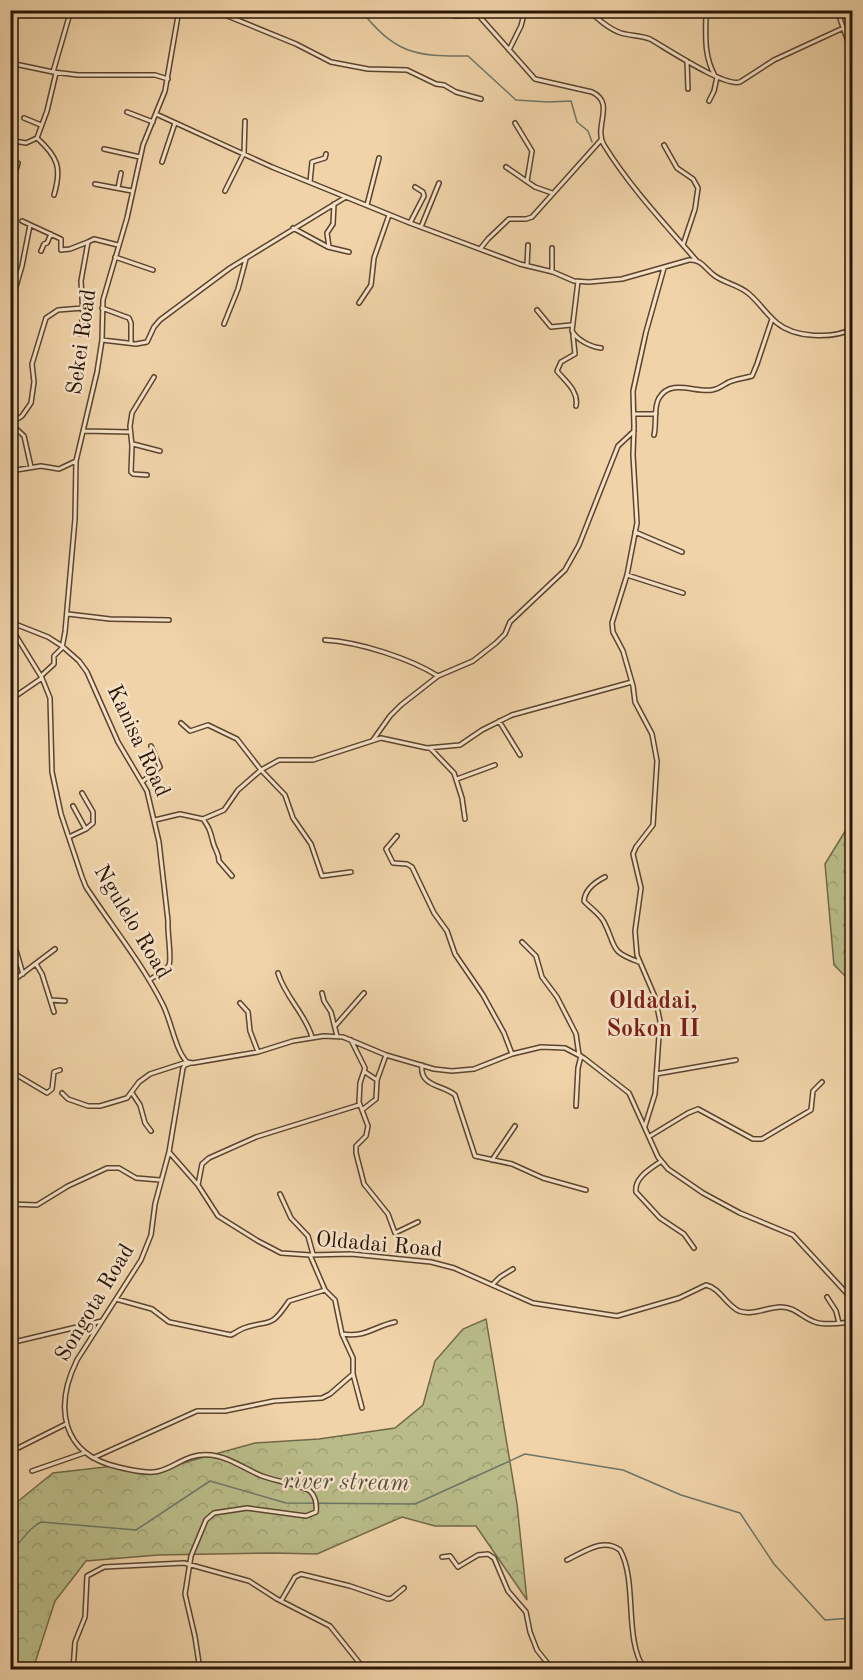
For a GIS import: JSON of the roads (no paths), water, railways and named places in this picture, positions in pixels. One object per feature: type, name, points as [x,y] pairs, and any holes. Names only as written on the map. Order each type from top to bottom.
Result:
[{"type":"street","points":[[14,141],[26,143],[37,138],[49,104],[71,10]]},
{"type":"street","name":"Sekei Road","points":[[10,700],[41,677],[54,664],[54,656],[62,646],[68,614],[75,519],[76,461],[98,372],[105,291],[127,218],[146,136],[168,79],[179,10]]},
{"type":"street","points":[[213,10],[296,44],[331,62],[368,69],[407,70],[456,92],[481,99]]},
{"type":"street","points":[[442,10],[455,16],[477,15],[535,79],[592,92],[600,96],[603,104],[601,140],[618,169],[696,260]]},
{"type":"street","points":[[509,50],[521,26],[525,10]]},
{"type":"street","points":[[588,10],[611,28],[621,33],[642,35],[729,83],[740,82],[774,60],[852,24]]},
{"type":"street","points":[[706,10],[705,47],[708,62],[716,76],[714,91],[709,101]]},
{"type":"street","points":[[837,10],[852,53]]},
{"type":"street","points":[[687,61],[688,89]]},
{"type":"street","points":[[10,63],[82,75],[155,75],[168,79]]},
{"type":"street","points":[[127,112],[153,122]]},
{"type":"street","points":[[156,114],[272,167],[389,215],[526,266],[578,281],[622,279],[688,260],[696,260],[715,276],[749,294],[772,319],[787,330],[828,335],[852,329]]},
{"type":"street","points":[[24,118],[41,125]]},
{"type":"street","points":[[225,191],[244,153],[245,121]]},
{"type":"street","points":[[162,162],[175,123]]},
{"type":"street","points":[[515,123],[532,151],[527,181]]},
{"type":"street","points":[[37,138],[49,151],[58,168],[59,179],[54,195]]},
{"type":"street","points":[[480,249],[509,219],[529,219],[601,140]]},
{"type":"street","points":[[664,146],[677,168],[693,179],[698,188],[695,209],[683,244]]},
{"type":"street","points":[[104,149],[140,157]]},
{"type":"street","points":[[310,182],[312,162],[325,158],[326,154]]},
{"type":"street","points":[[367,206],[379,158]]},
{"type":"street","points":[[10,179],[14,176],[18,164]]},
{"type":"street","points":[[506,167],[540,189],[552,193]]},
{"type":"street","points":[[118,188],[121,173]]},
{"type":"street","points":[[421,227],[439,183]]},
{"type":"street","points":[[95,184],[132,191]]},
{"type":"street","points":[[410,223],[424,196],[423,192],[415,188]]},
{"type":"street","points":[[102,340],[147,342],[160,320],[230,268],[346,197]]},
{"type":"street","points":[[329,247],[327,233],[333,224],[334,204]]},
{"type":"street","points":[[359,303],[371,285],[376,253],[389,215]]},
{"type":"street","points":[[22,221],[61,239],[60,249],[62,250],[94,239],[118,245]]},
{"type":"street","points":[[10,307],[30,225]]},
{"type":"street","points":[[293,228],[329,247],[349,252]]},
{"type":"street","points":[[41,251],[51,234]]},
{"type":"street","points":[[80,334],[83,308],[81,280],[88,242]]},
{"type":"street","points":[[526,266],[528,245]]},
{"type":"street","points":[[552,248],[552,272]]},
{"type":"street","points":[[114,257],[153,270]]},
{"type":"street","points":[[224,324],[242,279],[246,259]]},
{"type":"street","points":[[645,1126],[652,1107],[660,1016],[655,997],[639,962],[635,935],[641,888],[633,854],[653,825],[657,760],[652,734],[634,702],[632,682],[622,649],[612,628],[614,614],[627,575],[638,514],[633,455],[633,391],[664,268]]},
{"type":"street","points":[[576,406],[576,396],[569,383],[557,370],[561,362],[575,354],[571,325],[578,281]]},
{"type":"street","points":[[31,467],[24,436],[11,423],[22,416],[31,403],[34,382],[32,360],[46,318],[58,310],[83,308]]},
{"type":"street","points":[[102,308],[129,318],[130,343]]},
{"type":"street","points":[[537,310],[551,327],[571,325]]},
{"type":"street","points":[[654,435],[658,400],[670,389],[684,387],[704,391],[714,390],[730,381],[752,376],[772,319]]},
{"type":"street","points":[[573,334],[590,345],[601,348]]},
{"type":"street","points":[[147,475],[131,473],[130,432],[132,413],[154,377]]},
{"type":"street","points":[[634,414],[656,414]]},
{"type":"street","points":[[84,431],[130,432]]},
{"type":"street","points":[[373,740],[390,716],[438,676],[483,654],[505,634],[512,620],[565,570],[579,545],[618,446],[634,431]]},
{"type":"street","points":[[132,443],[160,451]]},
{"type":"street","points":[[10,471],[41,466],[58,469],[76,461]]},
{"type":"street","points":[[635,532],[682,552]]},
{"type":"street","points":[[627,575],[683,593]]},
{"type":"street","points":[[68,614],[110,620],[169,620]]},
{"type":"street","name":"Kanisa Road","points":[[10,624],[48,637],[79,661],[87,672],[118,742],[142,782],[155,820],[168,918],[170,962],[168,968],[149,980]]},
{"type":"street","name":"Ngulelo Road","points":[[10,624],[41,677],[50,698],[52,772],[57,797],[86,887],[164,1005],[181,1054],[189,1063]]},
{"type":"street","points":[[325,640],[346,641],[354,646],[387,654],[416,664],[438,676]]},
{"type":"street","points":[[155,820],[180,814],[203,819],[226,808],[236,791],[261,770],[279,760],[313,760],[373,740],[386,738],[430,748],[462,744],[515,714],[632,682]]},
{"type":"street","points":[[499,721],[520,754]]},
{"type":"street","points":[[181,723],[190,731],[208,725],[237,739],[261,770],[285,795],[293,818],[311,844],[322,876],[351,872]]},
{"type":"street","points":[[142,782],[160,767],[151,746]]},
{"type":"street","points":[[430,748],[451,769],[457,779],[465,819]]},
{"type":"street","points":[[457,779],[495,765]]},
{"type":"street","points":[[69,837],[92,825],[93,816],[82,793]]},
{"type":"street","points":[[73,806],[86,829]]},
{"type":"street","points":[[203,819],[220,853],[219,861],[232,876]]},
{"type":"street","points":[[397,836],[386,849],[390,861],[412,867],[434,913],[447,931],[455,954],[483,996],[504,1033],[512,1054]]},
{"type":"street","points":[[605,878],[594,883],[585,894],[584,901],[603,921],[610,939],[620,954],[639,962]]},
{"type":"street","points":[[13,940],[23,974]]},
{"type":"street","points":[[522,942],[536,956],[542,977],[562,1007],[576,1034],[580,1056],[576,1106]]},
{"type":"street","points":[[10,983],[55,949]]},
{"type":"street","points":[[36,964],[42,974],[54,1012]]},
{"type":"street","points":[[278,972],[286,993],[307,1022],[312,1037]]},
{"type":"street","points":[[322,993],[336,1025],[338,1036]]},
{"type":"street","points":[[336,1025],[364,993]]},
{"type":"street","points":[[51,1000],[65,1001]]},
{"type":"street","points":[[240,1003],[249,1012],[250,1031],[258,1052]]},
{"type":"street","points":[[62,1093],[68,1100],[97,1107],[125,1099],[139,1082],[150,1074],[189,1063],[258,1052],[312,1037],[338,1036],[350,1039],[386,1054],[442,1070],[466,1071],[512,1054],[540,1047],[565,1048],[580,1056],[629,1093],[660,1162],[684,1181],[728,1207],[793,1235],[852,1299]]},
{"type":"street","points":[[350,1039],[363,1060],[365,1072],[360,1083],[359,1104],[368,1126],[366,1136],[358,1142],[356,1150],[364,1184],[388,1214],[395,1233],[418,1222]]},
{"type":"street","points":[[362,1111],[376,1099],[377,1080],[386,1054]]},
{"type":"street","points":[[656,1074],[736,1059]]},
{"type":"street","name":"Songota Road","points":[[189,1063],[183,1068],[169,1152],[160,1180],[149,1244],[69,1376],[65,1397],[66,1424],[76,1444],[84,1453],[104,1464],[150,1472],[159,1471],[189,1457],[211,1455],[238,1464],[262,1476],[308,1490],[316,1503],[315,1514],[306,1516],[248,1508],[214,1513],[206,1520],[189,1563]]},
{"type":"street","points":[[422,1065],[422,1072],[429,1083],[455,1095],[475,1156],[517,1166],[543,1178],[586,1190]]},
{"type":"street","points":[[10,1071],[47,1093],[52,1089],[54,1072],[60,1070]]},
{"type":"street","points":[[365,1072],[377,1080]]},
{"type":"street","points":[[650,1136],[698,1109],[753,1138],[762,1139],[811,1110],[813,1091],[822,1082]]},
{"type":"street","points":[[132,1093],[140,1105],[145,1124],[151,1131]]},
{"type":"street","points":[[198,1185],[202,1164],[209,1158],[256,1137],[359,1104]]},
{"type":"street","points":[[492,1160],[515,1126]]},
{"type":"street","name":"Oldadai Road","points":[[169,1152],[198,1185],[214,1211],[229,1224],[274,1250],[287,1254],[351,1254],[431,1262],[454,1268],[533,1303],[617,1316],[679,1298],[705,1286],[714,1288],[732,1306],[741,1311],[753,1312],[784,1307],[796,1310],[818,1323],[852,1322]]},
{"type":"street","points":[[660,1162],[638,1180],[636,1192],[658,1216],[684,1234],[694,1248]]},
{"type":"street","points":[[10,1204],[36,1205],[68,1186],[107,1168],[119,1168],[136,1178],[160,1180]]},
{"type":"street","points":[[280,1194],[291,1218],[308,1236],[312,1255],[325,1290],[336,1300],[342,1334],[353,1358],[353,1374],[362,1408]]},
{"type":"street","points":[[492,1285],[513,1269]]},
{"type":"street","points":[[116,1299],[152,1310],[170,1322],[231,1335],[243,1329],[271,1322],[280,1316],[289,1301],[325,1290]]},
{"type":"street","points":[[827,1297],[836,1311],[839,1323]]},
{"type":"street","points":[[10,1343],[102,1321]]},
{"type":"street","points":[[342,1334],[361,1334],[383,1324],[395,1322]]},
{"type":"street","points":[[92,1458],[197,1411],[225,1411],[274,1401],[322,1398],[353,1374]]},
{"type":"street","points":[[10,1452],[66,1424]]},
{"type":"street","points":[[32,1471],[84,1453]]},
{"type":"street","points":[[567,1560],[600,1545],[608,1544],[620,1550],[626,1570],[638,1655],[645,1670]]},
{"type":"street","points":[[442,1557],[450,1556],[458,1567],[478,1555],[488,1554],[494,1557],[508,1591],[526,1612],[537,1650],[553,1670]]},
{"type":"street","points":[[189,1563],[185,1600],[192,1621],[200,1670]]},
{"type":"street","points":[[73,1670],[75,1642],[85,1617],[87,1576],[100,1569],[113,1566],[189,1563],[249,1581],[281,1601],[330,1626],[365,1670]]},
{"type":"street","points":[[281,1601],[296,1576],[300,1575],[350,1586],[388,1599],[393,1598],[404,1588]]},
{"type":"waterway","points":[[361,10],[384,35],[407,50],[434,55],[468,56],[516,100],[571,101],[577,122],[588,131],[592,142]]},
{"type":"waterway","name":"river stream","points":[[10,1550],[41,1522],[136,1530],[210,1481],[286,1503],[415,1504],[525,1454],[623,1470],[681,1495],[740,1513],[774,1564],[825,1620],[852,1618]]},
{"type":"waterway","name":"river stream","points":[[10,1597],[14,1602],[14,1633],[10,1642]]},
{"type":"district","name":"Oldadai, Sokon II","points":[[653,1016]]}]
